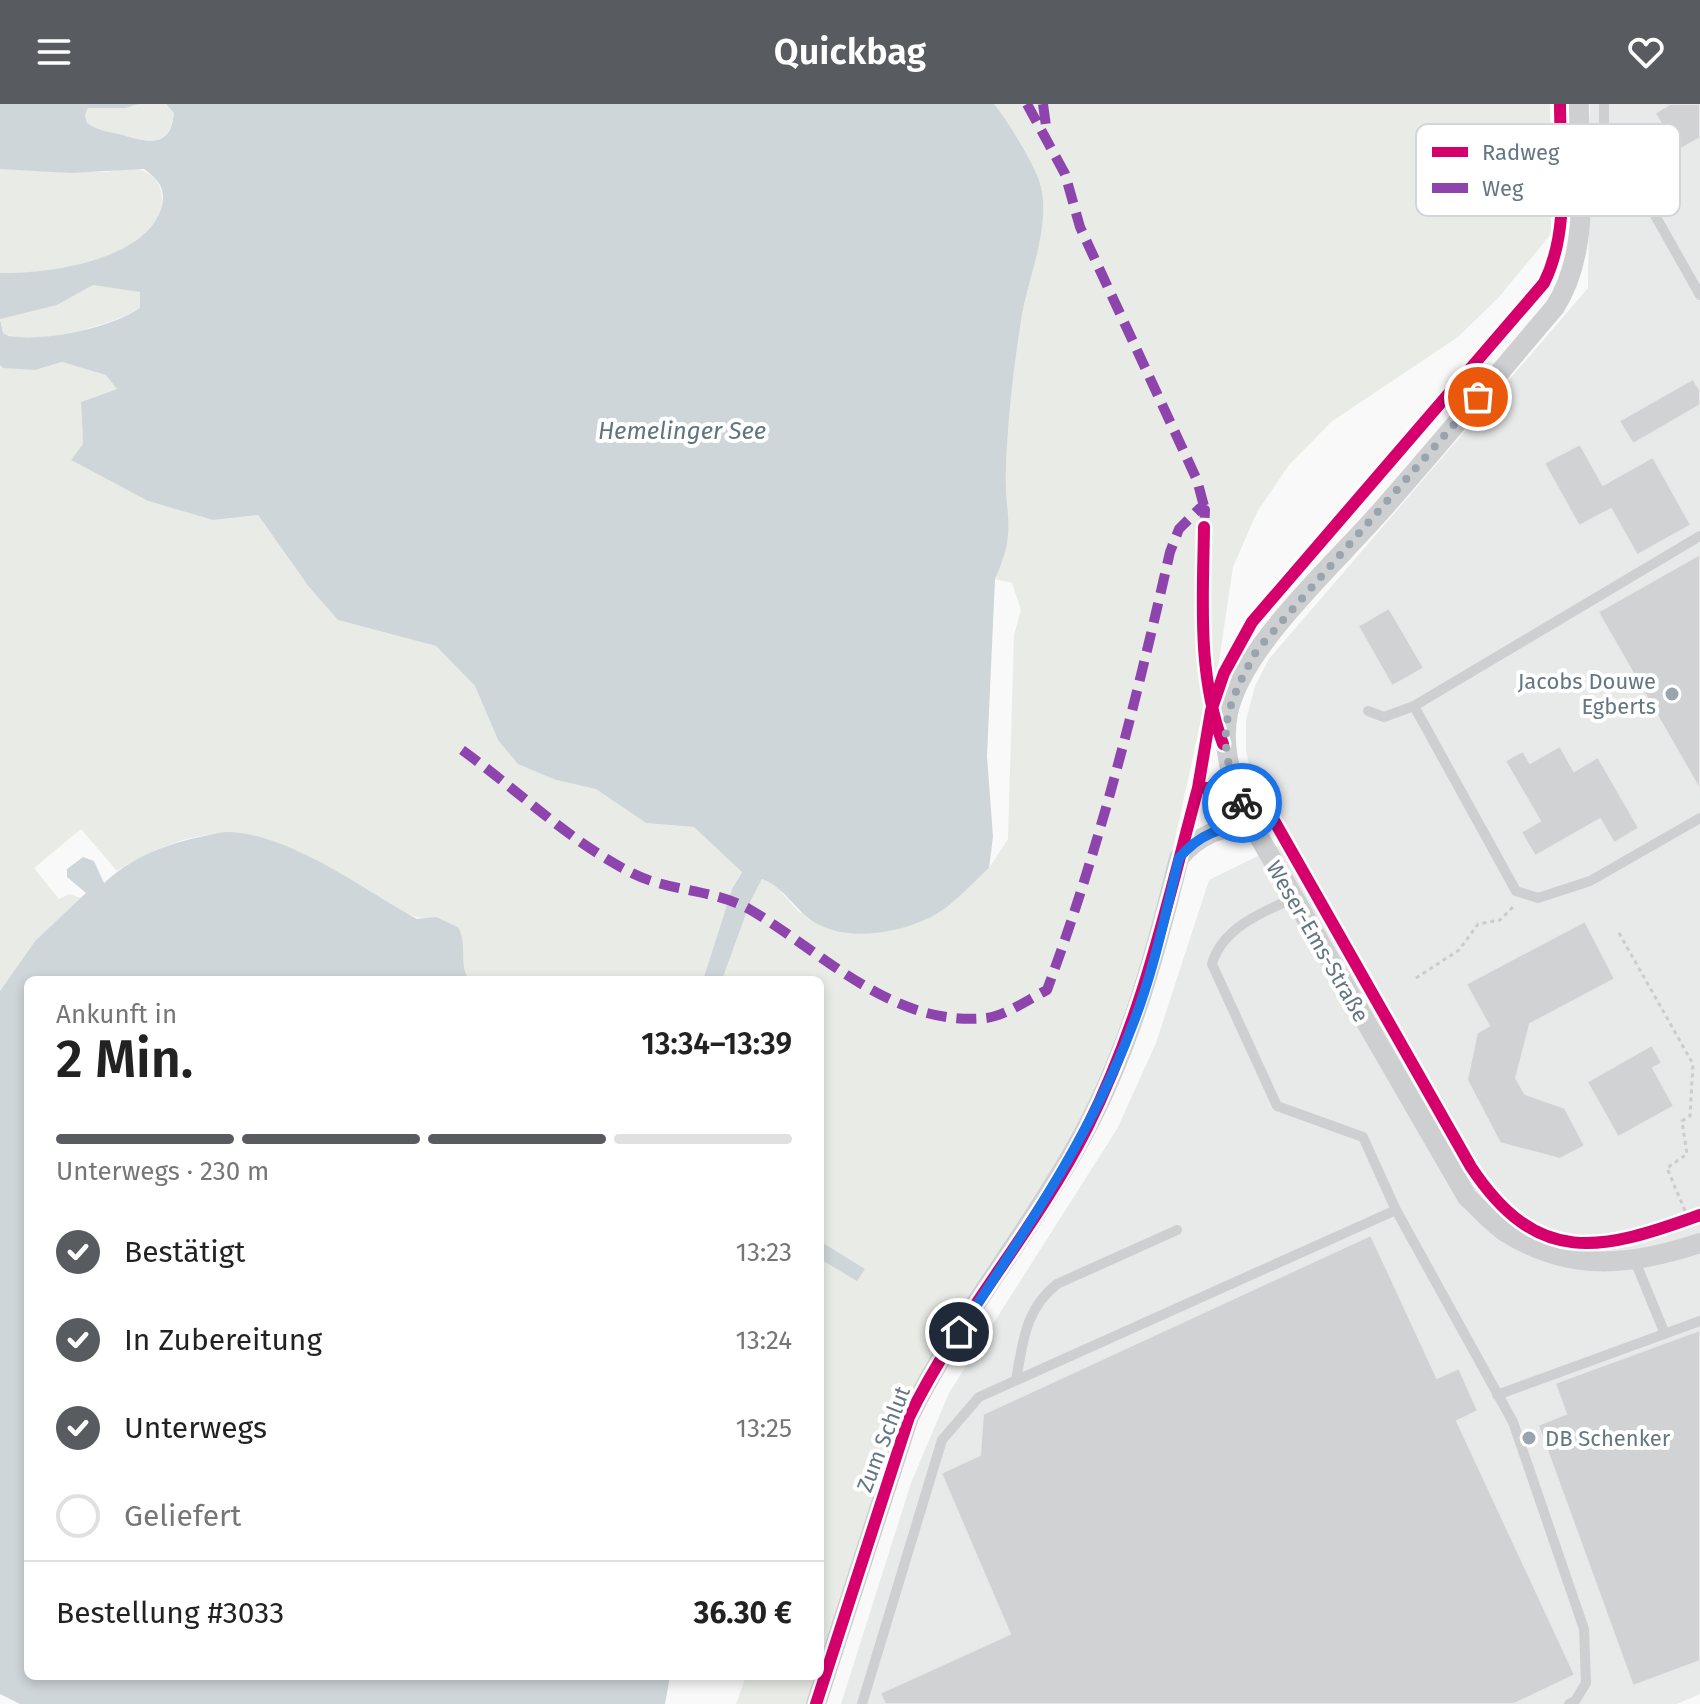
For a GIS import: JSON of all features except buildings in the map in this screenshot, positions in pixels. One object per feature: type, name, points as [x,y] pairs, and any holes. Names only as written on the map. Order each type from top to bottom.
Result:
[{"type":"street","name":"Weser-Ems-Straße","points":[[1579,104],[1579,124]]},
{"type":"street","name":"Weser-Ems-Straße","points":[[1578,216],[1576,261],[1569,285],[1555,307],[1382,510],[1257,650],[1237,687],[1223,744],[1233,782],[1251,823],[1467,1197],[1503,1230],[1547,1252],[1594,1262],[1635,1261],[1699,1243]]},
{"type":"street","name":"Zum Schlut","points":[[824,1679],[909,1417],[927,1380],[1054,1186],[1087,1128],[1146,988],[1179,858],[1193,842],[1209,831],[1251,823]]},
{"type":"street","name":"Zum Schlut","points":[[816,1704],[824,1680]]},
{"type":"lane","points":[[1655,216],[1700,295]]},
{"type":"lane","points":[[1368,711],[1384,717],[1414,706],[1700,536]]},
{"type":"lane","points":[[1414,706],[1516,891],[1538,898],[1590,881],[1700,818]]},
{"type":"lane","points":[[1294,898],[1238,926],[1215,952],[1212,964],[1277,1106],[1363,1137],[1396,1210],[1513,1422],[1584,1629],[1586,1683],[1575,1701],[1569,1704]]},
{"type":"lane","points":[[862,1704],[942,1440],[979,1397],[1396,1210]]},
{"type":"lane","points":[[1016,1380],[1027,1320],[1041,1297],[1057,1284],[1177,1230]]},
{"type":"lane","points":[[1635,1261],[1665,1334]]},
{"type":"lane","points":[[1497,1395],[1700,1321]]},
{"type":"path","points":[[1416,978],[1459,950],[1478,924],[1500,920],[1525,894]]},
{"type":"path","points":[[1619,933],[1693,1064],[1690,1116],[1682,1121],[1687,1154],[1667,1168],[1699,1243]]},
{"type":"shaded area","points":[[139,104],[166,104],[174,113],[172,124],[163,137],[141,140],[100,130],[87,123],[85,115],[88,108],[126,108]]},
{"type":"shaded area","points":[[994,104],[1550,104],[1550,124],[1416,124],[1416,216],[1551,216],[1551,234],[1499,297],[1458,337],[1331,422],[1289,465],[1257,512],[1233,567],[1218,668],[1204,706],[1173,848],[1131,1012],[1076,1132],[934,1353],[824,1658],[824,1261],[857,1280],[865,1269],[824,1243],[824,976],[723,976],[751,900],[762,879],[772,882],[800,913],[938,913],[989,868],[1008,839],[1014,635],[1021,610],[1012,583],[995,579],[1008,536],[1006,467],[1014,371],[1043,215],[1040,183],[1012,130]]},
{"type":"shaded area","points":[[1590,104],[1700,104],[1700,1694],[1677,1704],[841,1704],[911,1483],[949,1393],[1117,1129],[1156,1043],[1209,880],[1286,842],[1253,782],[1246,751],[1246,720],[1255,686],[1269,659],[1588,288],[1589,216],[1680,216],[1680,124],[1590,124]]},
{"type":"shaded area","points":[[129,168],[144,171],[154,178],[162,198],[156,222],[137,242],[89,262],[35,272],[0,273],[0,169],[107,172]]},
{"type":"shaded area","points":[[93,285],[140,291],[140,308],[111,321],[52,336],[16,337],[3,333],[0,318],[57,305]]},
{"type":"shaded area","points":[[62,362],[107,375],[117,389],[81,402],[83,444],[71,460],[148,501],[213,520],[258,515],[309,587],[338,620],[436,646],[475,686],[498,740],[556,780],[596,789],[646,823],[694,827],[742,871],[732,889],[704,976],[467,976],[458,927],[406,913],[299,852],[268,840],[235,834],[200,836],[161,848],[117,871],[81,829],[34,868],[59,899],[69,894],[81,898],[35,941],[0,991],[0,365],[35,370]]},
{"type":"shaded area","points":[[745,1680],[817,1680],[809,1704],[736,1704]]},
{"type":"water","name":"Hemelinger See","points":[[0,104],[139,104],[126,108],[88,108],[85,115],[87,123],[105,131],[149,141],[163,137],[172,124],[174,113],[166,104],[994,104],[1020,142],[1037,176],[1043,199],[1043,215],[1016,352],[1006,467],[1008,535],[995,579],[987,756],[993,837],[989,868],[938,913],[909,926],[859,934],[814,922],[776,887],[762,879],[751,900],[723,976],[704,976],[732,889],[742,872],[694,827],[646,823],[596,789],[556,780],[518,764],[498,740],[475,686],[436,646],[338,620],[309,587],[258,515],[213,520],[148,501],[71,460],[83,444],[81,402],[117,389],[106,375],[62,362],[35,370],[3,368],[0,365],[0,319],[0,273],[44,271],[94,260],[118,251],[138,239],[154,224],[163,193],[156,180],[144,169],[70,173],[0,169]],"holes":[[[93,285],[140,292],[140,308],[112,322],[77,332],[40,337],[3,333],[0,319],[57,305]]]},
{"type":"water","points":[[225,832],[274,841],[324,864],[417,919],[436,917],[458,927],[467,976],[24,976],[24,1680],[669,1680],[665,1704],[20,1704],[0,1694],[0,991],[35,941],[86,893],[67,877],[67,869],[83,857],[94,861],[104,883],[131,863],[160,848]]},
{"type":"water","points":[[824,1243],[865,1269],[857,1281],[824,1261]]},
{"type":"marked path","points":[[1027,104],[1065,174],[1080,227],[1197,480],[1205,510]]},
{"type":"marked path","points":[[1043,104],[1047,133]]},
{"type":"marked path","points":[[462,750],[567,832],[634,874],[735,902],[889,999],[920,1011],[952,1018],[993,1017],[1047,990],[1084,882],[1116,773],[1170,552],[1179,529],[1200,508],[1205,510],[1204,531]]},
{"type":"cycle path","points":[[1560,104],[1561,124]]},
{"type":"cycle path","points":[[1198,788],[1211,711],[1224,673],[1252,622],[1544,283],[1558,241],[1561,216]]},
{"type":"cycle path","points":[[1204,527],[1205,664],[1223,744]]},
{"type":"cycle path","points":[[824,1679],[909,1417],[951,1343],[1067,1165],[1107,1086],[1152,961],[1198,788],[1210,788],[1246,777],[1251,780],[1471,1167],[1496,1200],[1521,1222],[1547,1236],[1574,1242],[1602,1242],[1632,1237],[1700,1215]]},
{"type":"cycle path","points":[[816,1704],[824,1680]]},
{"type":"way so far","points":[[1242,803],[1223,744],[1237,687],[1257,650],[1478,397]]},
{"type":"place","name":"Jacobs Douwe Egberts","points":[[1672,694]]},
{"type":"place","name":"DB Schenker","points":[[1529,1438]]},
{"type":"route","points":[[959,1332],[1054,1186],[1115,1070],[1146,988],[1179,858],[1193,842],[1209,831],[1251,823],[1242,803]]}]
